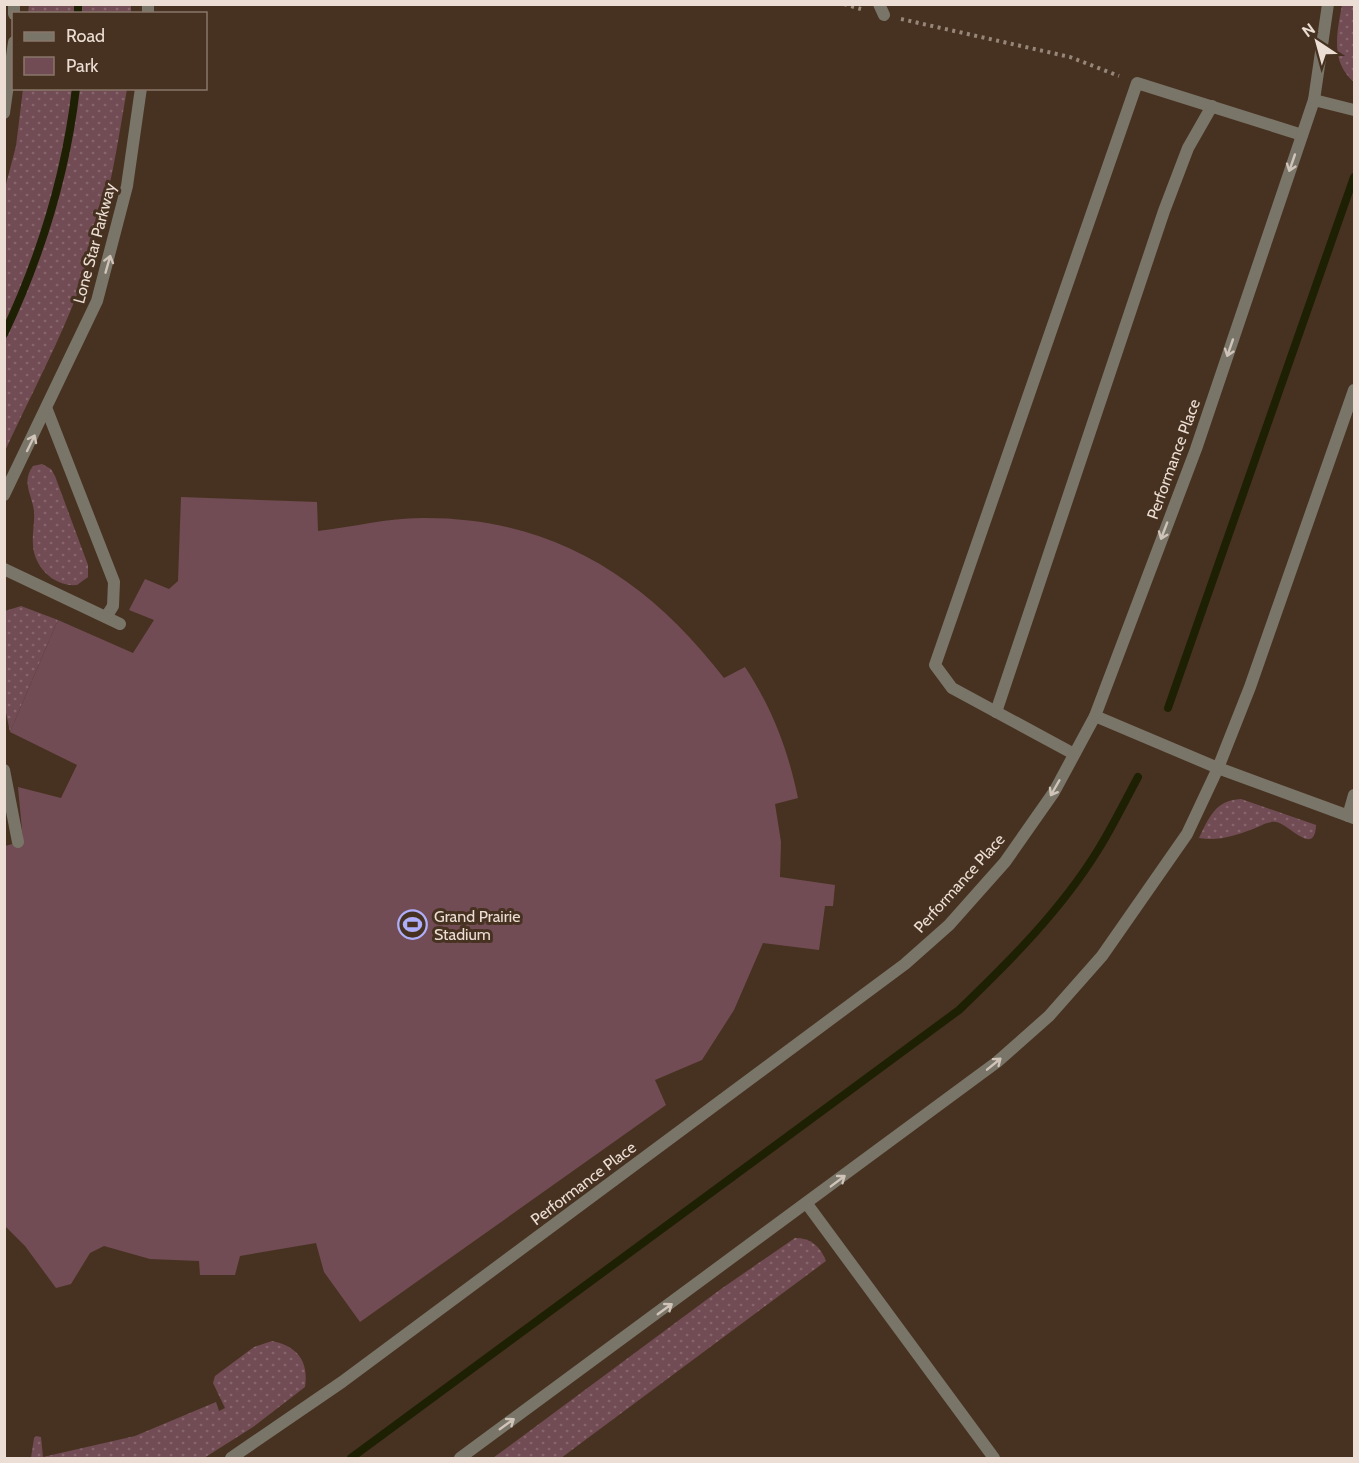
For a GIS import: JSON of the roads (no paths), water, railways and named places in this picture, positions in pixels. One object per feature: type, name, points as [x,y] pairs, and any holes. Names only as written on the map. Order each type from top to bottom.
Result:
[{"type":"street","name":"Performance Place","points":[[231,1458],[351,1375],[905,964],[949,925],[1005,862],[1054,792],[1095,716],[1196,448],[1314,100],[1328,4]]},
{"type":"street","points":[[4,112],[12,56]]},
{"type":"street","points":[[1074,754],[952,688],[935,665],[1137,83],[1302,135]]},
{"type":"street","name":"Lone Star Parkway","points":[[4,495],[47,410],[97,301],[127,186],[141,90]]},
{"type":"street","points":[[1314,100],[1354,110]]},
{"type":"street","points":[[996,712],[1164,211],[1188,148],[1212,106]]},
{"type":"street","points":[[460,1458],[997,1062],[1048,1016],[1102,956],[1147,895],[1187,834],[1218,768],[1250,687],[1354,390]]},
{"type":"street","points":[[47,410],[114,582],[113,606],[106,617]]},
{"type":"street","points":[[4,569],[120,624]]},
{"type":"street","points":[[1095,716],[1218,768],[1351,817],[1354,795]]},
{"type":"street","points":[[4,770],[18,842]]},
{"type":"street","points":[[807,1204],[994,1458]]},
{"type":"waterway","points":[[78,4],[78,12]]},
{"type":"waterway","points":[[4,334],[29,275],[50,214],[66,152],[76,90]]},
{"type":"waterway","points":[[1168,708],[1354,177]]},
{"type":"waterway","points":[[351,1458],[959,1010],[1016,954],[1068,893],[1103,841],[1138,777]]},
{"type":"place","name":"Grand Prairie Stadium","points":[[413,925]]}]
